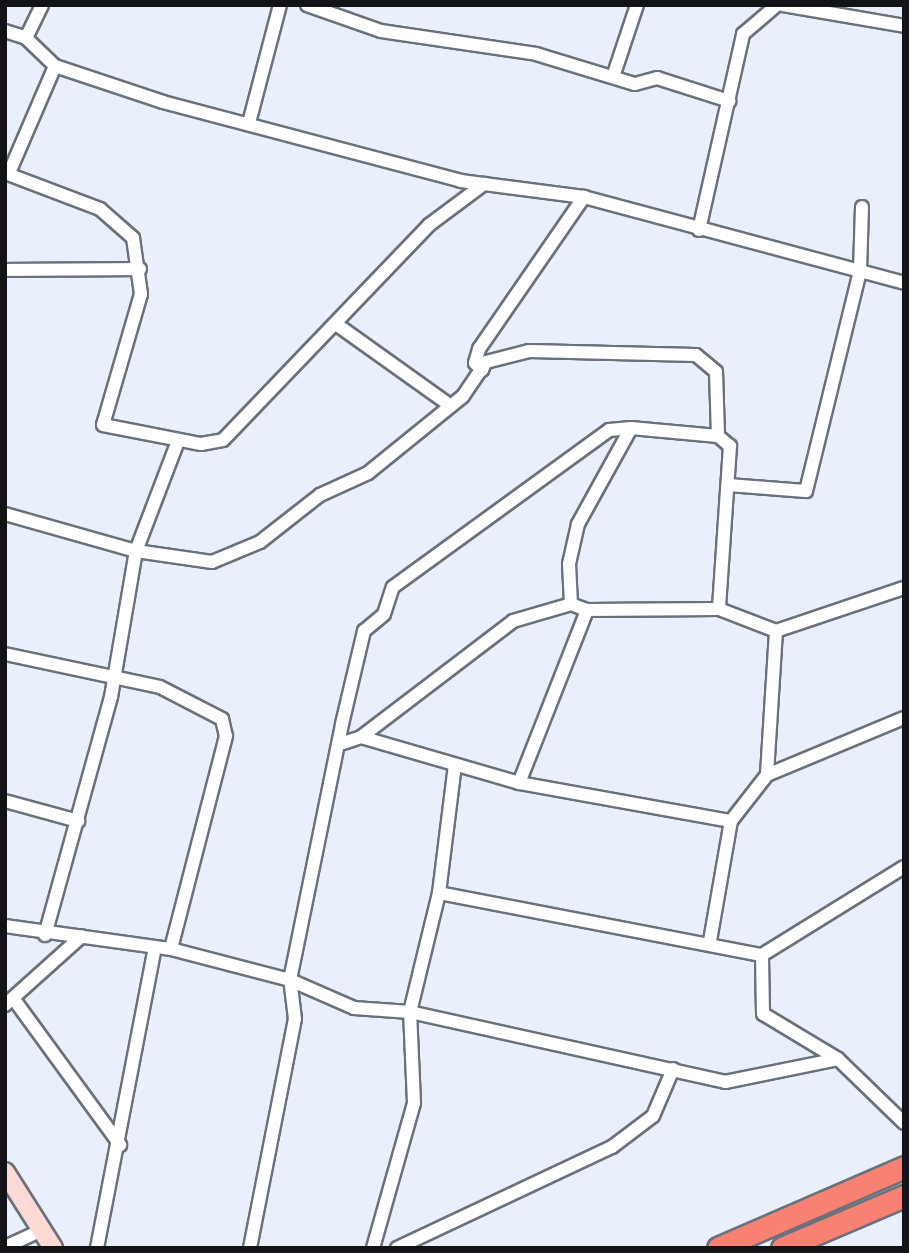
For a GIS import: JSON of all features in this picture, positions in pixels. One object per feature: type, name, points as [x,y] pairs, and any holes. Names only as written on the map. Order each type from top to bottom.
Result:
[{"type":"highway","points":[[718,1248],[904,1167]]},
{"type":"highway","points":[[782,1248],[904,1196]]},
{"type":"street","points":[[26,37],[42,5]]},
{"type":"street","points":[[249,123],[280,5]]},
{"type":"street","points":[[307,5],[342,11],[381,30],[536,54],[635,84],[657,78],[729,101]]},
{"type":"street","points":[[613,78],[636,5]]},
{"type":"street","points":[[699,230],[743,34],[780,5],[904,26]]},
{"type":"street","points":[[5,31],[26,37],[55,66],[249,123],[484,184],[584,198],[699,230],[750,238],[904,282]]},
{"type":"street","points":[[55,66],[7,173],[118,222],[133,238],[140,269],[141,294],[103,425],[178,441],[223,440],[454,202],[484,184]]},
{"type":"street","points":[[584,198],[479,349],[477,368],[486,362],[529,351],[696,355],[716,372],[718,436]]},
{"type":"street","points":[[728,485],[806,491],[860,271],[862,207]]},
{"type":"street","points":[[5,270],[140,269]]},
{"type":"street","points":[[336,324],[451,406]]},
{"type":"street","points":[[5,514],[136,551],[212,562],[260,542],[320,495],[368,473],[451,406],[486,362]]},
{"type":"street","points":[[250,1248],[295,1019],[290,981],[343,743],[364,631],[384,614],[393,587],[609,430],[631,428],[718,436],[730,446],[719,609]]},
{"type":"street","points":[[570,604],[578,524],[631,428]]},
{"type":"street","points":[[45,934],[116,677],[136,551],[178,441]]},
{"type":"street","points":[[343,743],[361,737],[513,621],[570,604],[587,610],[719,609],[776,631],[904,589]]},
{"type":"street","points":[[519,783],[587,610]]},
{"type":"street","points":[[767,775],[776,631]]},
{"type":"street","points":[[5,654],[116,677],[199,702],[227,729],[171,948]]},
{"type":"street","points":[[710,941],[731,821],[767,775],[904,718]]},
{"type":"street","points":[[361,737],[519,783],[731,821]]},
{"type":"street","points":[[373,1248],[414,1103],[410,1012],[439,893],[455,765]]},
{"type":"street","points":[[5,801],[78,821]]},
{"type":"street","points":[[439,893],[710,941],[762,955],[904,867]]},
{"type":"street","points":[[5,926],[45,934],[171,948],[290,981],[355,1008],[410,1012],[725,1082],[838,1059]]},
{"type":"street","points":[[82,936],[9,1001],[120,1144]]},
{"type":"street","points":[[97,1248],[120,1144],[155,948]]},
{"type":"street","points":[[762,955],[763,1014],[838,1059],[904,1123]]},
{"type":"street","points":[[397,1248],[612,1147],[653,1116],[673,1069]]},
{"type":"street","points":[[5,1172],[53,1248]]},
{"type":"street","points":[[5,1247],[42,1230]]}]
